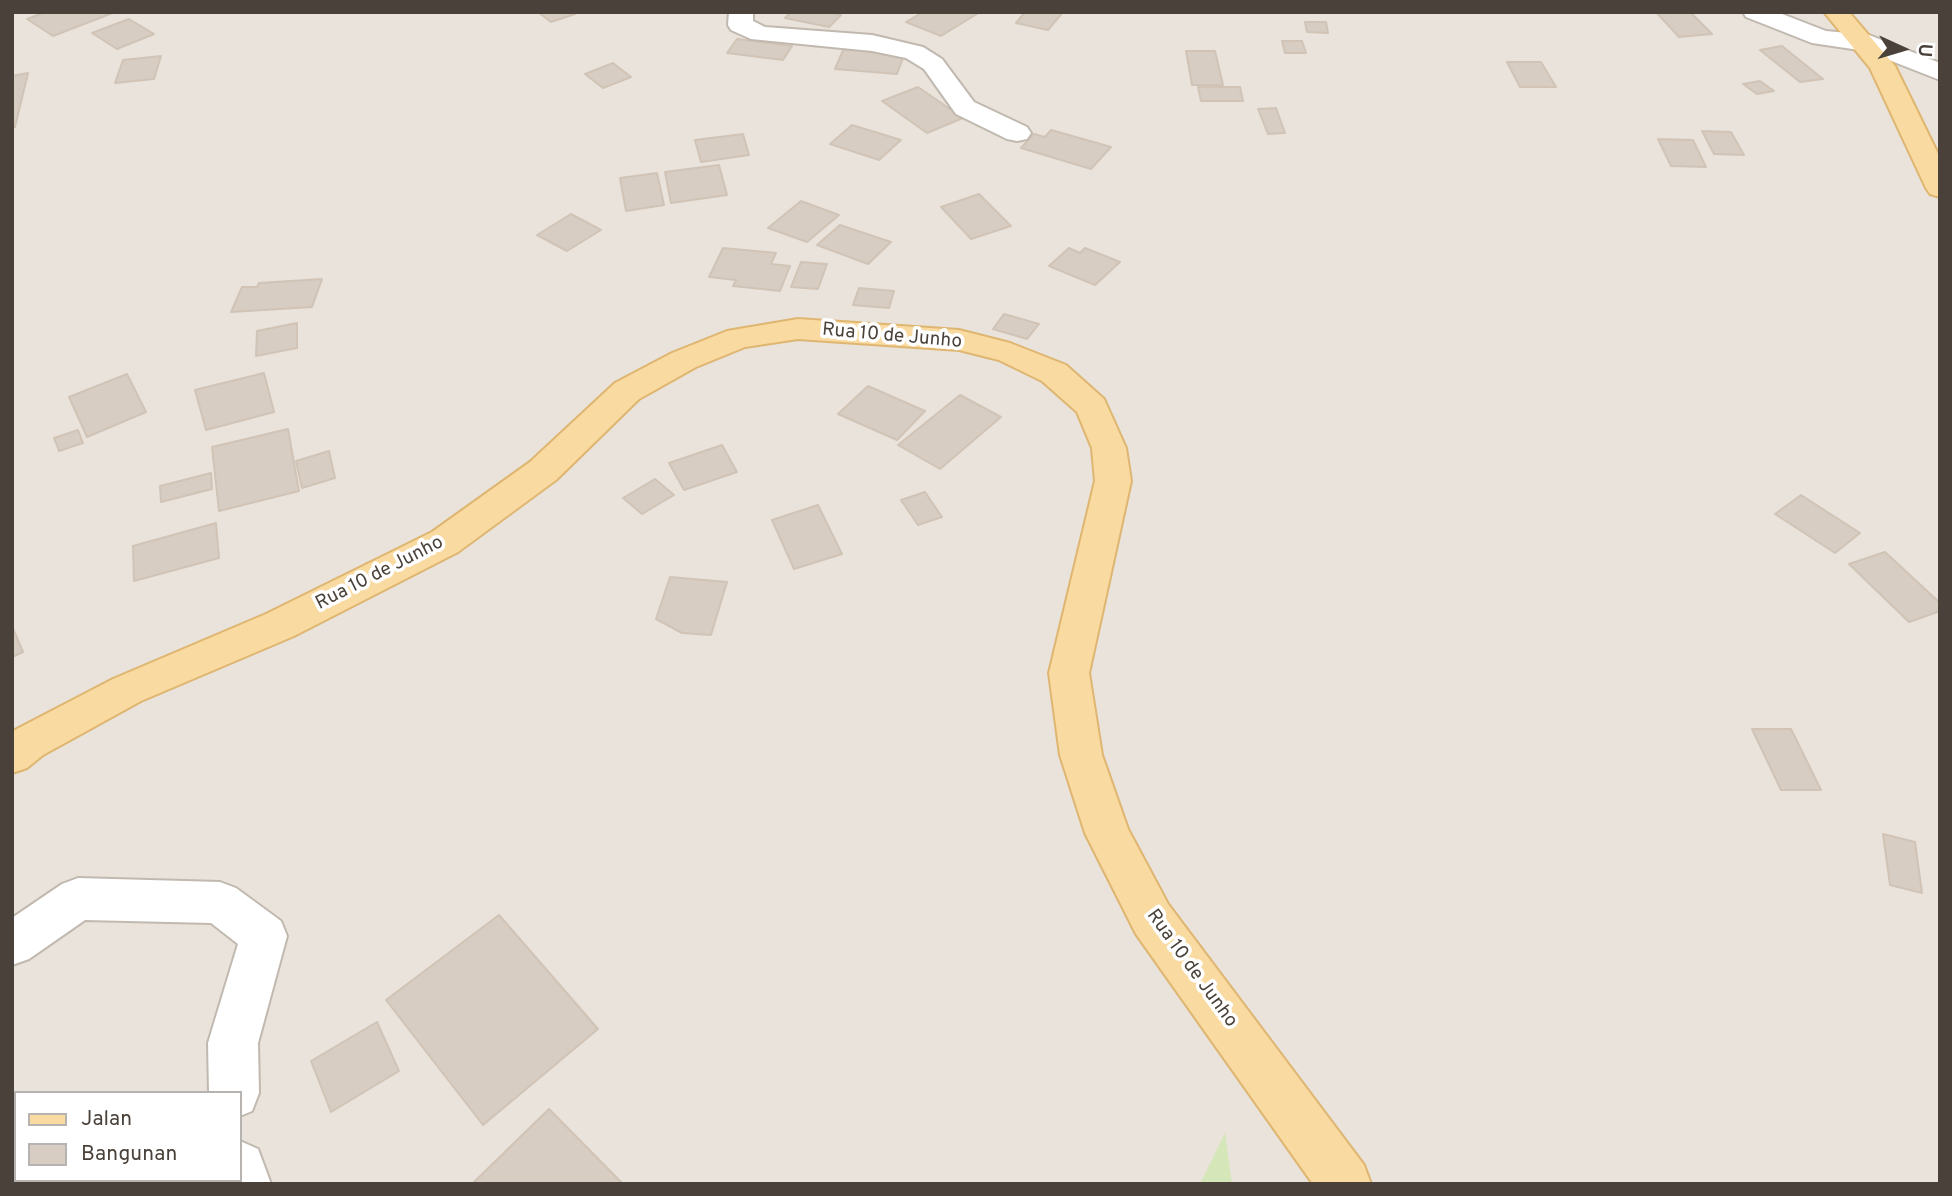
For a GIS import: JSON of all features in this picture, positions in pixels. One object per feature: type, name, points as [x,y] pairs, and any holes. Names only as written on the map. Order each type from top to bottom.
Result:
[{"type":"main road","points":[[1836,12],[1882,66],[1940,188]]},
{"type":"main road","name":"Rua 10 de Junho","points":[[12,756],[29,743],[127,690],[280,625],[445,542],[543,471],[627,391],[684,360],[738,338],[798,329],[959,340],[1010,354],[1054,373],[1092,407],[1109,448],[1113,481],[1069,673],[1081,755],[1107,833],[1152,919],[1345,1184]]},
{"type":"street","points":[[741,12],[738,18],[740,25],[760,34],[872,43],[914,52],[933,64],[965,108],[1017,133]]},
{"type":"street","points":[[1755,12],[1821,38],[1862,42],[1940,72]]},
{"type":"street","points":[[12,944],[78,899],[220,903],[264,936],[233,1043],[234,1091]]},
{"type":"shaded area","points":[[12,12],[1940,12],[1940,1184],[12,1184]]},
{"type":"green space","points":[[1225,1133],[1232,1184],[1200,1184]]},
{"type":"building","points":[[46,12],[115,12],[53,36],[27,19]]},
{"type":"building","points":[[538,12],[573,12],[575,14],[551,22]]},
{"type":"building","points":[[791,12],[829,12],[841,15],[829,27],[785,18]]},
{"type":"building","points":[[923,12],[980,12],[941,36],[906,22]]},
{"type":"building","points":[[1025,12],[1063,12],[1048,30],[1016,23]]},
{"type":"building","points":[[1656,12],[1690,12],[1712,34],[1679,37]]},
{"type":"building","points":[[129,19],[154,34],[117,49],[92,33]]},
{"type":"building","points":[[1305,22],[1326,22],[1328,33],[1307,32]]},
{"type":"building","points":[[737,39],[792,46],[783,60],[727,53]]},
{"type":"building","points":[[1282,41],[1302,41],[1306,53],[1285,53]]},
{"type":"building","points":[[1782,46],[1823,79],[1800,82],[1760,50]]},
{"type":"building","points":[[844,48],[905,53],[897,74],[835,69]]},
{"type":"building","points":[[1186,51],[1215,51],[1223,85],[1192,85]]},
{"type":"building","points":[[161,56],[154,79],[115,83],[123,60]]},
{"type":"building","points":[[1507,62],[1541,62],[1556,87],[1520,87]]},
{"type":"building","points":[[613,63],[631,77],[603,88],[585,74]]},
{"type":"building","points":[[28,73],[15,127],[12,127],[12,76]]},
{"type":"building","points":[[1760,81],[1774,91],[1757,94],[1743,84]]},
{"type":"building","points":[[918,87],[963,118],[927,133],[882,101]]},
{"type":"building","points":[[1198,87],[1240,87],[1243,101],[1201,101]]},
{"type":"building","points":[[1276,108],[1285,133],[1268,134],[1258,109]]},
{"type":"building","points":[[852,125],[901,140],[879,160],[830,144]]},
{"type":"building","points":[[1051,130],[1111,147],[1091,169],[1021,148],[1034,134],[1045,137]]},
{"type":"building","points":[[1702,131],[1731,132],[1744,155],[1714,154]]},
{"type":"building","points":[[743,134],[749,155],[701,162],[695,140]]},
{"type":"building","points":[[1658,139],[1693,140],[1706,167],[1671,166]]},
{"type":"building","points":[[719,165],[727,195],[671,203],[665,172]]},
{"type":"building","points":[[657,173],[664,205],[626,211],[620,178]]},
{"type":"building","points":[[979,194],[1011,226],[971,239],[941,207]]},
{"type":"building","points":[[801,201],[839,215],[807,242],[768,228]]},
{"type":"building","points":[[571,214],[601,230],[567,251],[537,235]]},
{"type":"building","points":[[840,225],[891,242],[868,264],[817,245]]},
{"type":"building","points":[[723,248],[776,253],[771,264],[790,266],[780,291],[733,286],[736,280],[709,277]]},
{"type":"building","points":[[1069,248],[1080,253],[1085,248],[1120,262],[1095,285],[1049,266]]},
{"type":"building","points":[[801,262],[827,264],[818,289],[791,287]]},
{"type":"building","points":[[322,279],[312,307],[231,312],[242,287],[257,287],[259,283]]},
{"type":"building","points":[[859,288],[894,291],[889,308],[853,305]]},
{"type":"building","points":[[1004,314],[1039,324],[1027,339],[993,329]]},
{"type":"building","points":[[297,323],[297,348],[256,356],[257,331]]},
{"type":"building","points":[[264,373],[274,412],[206,430],[195,390]]},
{"type":"building","points":[[127,374],[146,412],[87,437],[69,397]]},
{"type":"building","points":[[868,386],[925,411],[897,440],[838,414]]},
{"type":"building","points":[[960,395],[1001,417],[940,469],[898,445]]},
{"type":"building","points":[[288,429],[299,491],[219,511],[212,447]]},
{"type":"building","points":[[78,430],[83,443],[59,451],[54,438]]},
{"type":"building","points":[[722,445],[737,472],[684,490],[669,463]]},
{"type":"building","points":[[329,451],[335,478],[302,488],[296,461]]},
{"type":"building","points":[[211,473],[212,489],[161,502],[160,486]]},
{"type":"building","points":[[655,479],[674,495],[642,514],[623,498]]},
{"type":"building","points":[[925,492],[942,517],[918,525],[901,500]]},
{"type":"building","points":[[1801,495],[1860,533],[1835,553],[1775,514]]},
{"type":"building","points":[[818,505],[842,554],[794,569],[772,520]]},
{"type":"building","points":[[216,523],[219,558],[134,581],[133,546]]},
{"type":"building","points":[[1885,552],[1940,603],[1940,611],[1909,622],[1849,564]]},
{"type":"building","points":[[670,577],[727,582],[711,635],[682,633],[656,619]]},
{"type":"building","points":[[12,626],[23,652],[12,657]]},
{"type":"building","points":[[1752,729],[1791,729],[1821,790],[1781,790]]},
{"type":"building","points":[[1883,834],[1915,842],[1922,893],[1890,885]]},
{"type":"building","points":[[499,915],[598,1029],[483,1125],[386,1000]]},
{"type":"building","points":[[377,1022],[399,1071],[331,1112],[311,1061]]},
{"type":"building","points":[[549,1109],[623,1184],[472,1184]]}]
